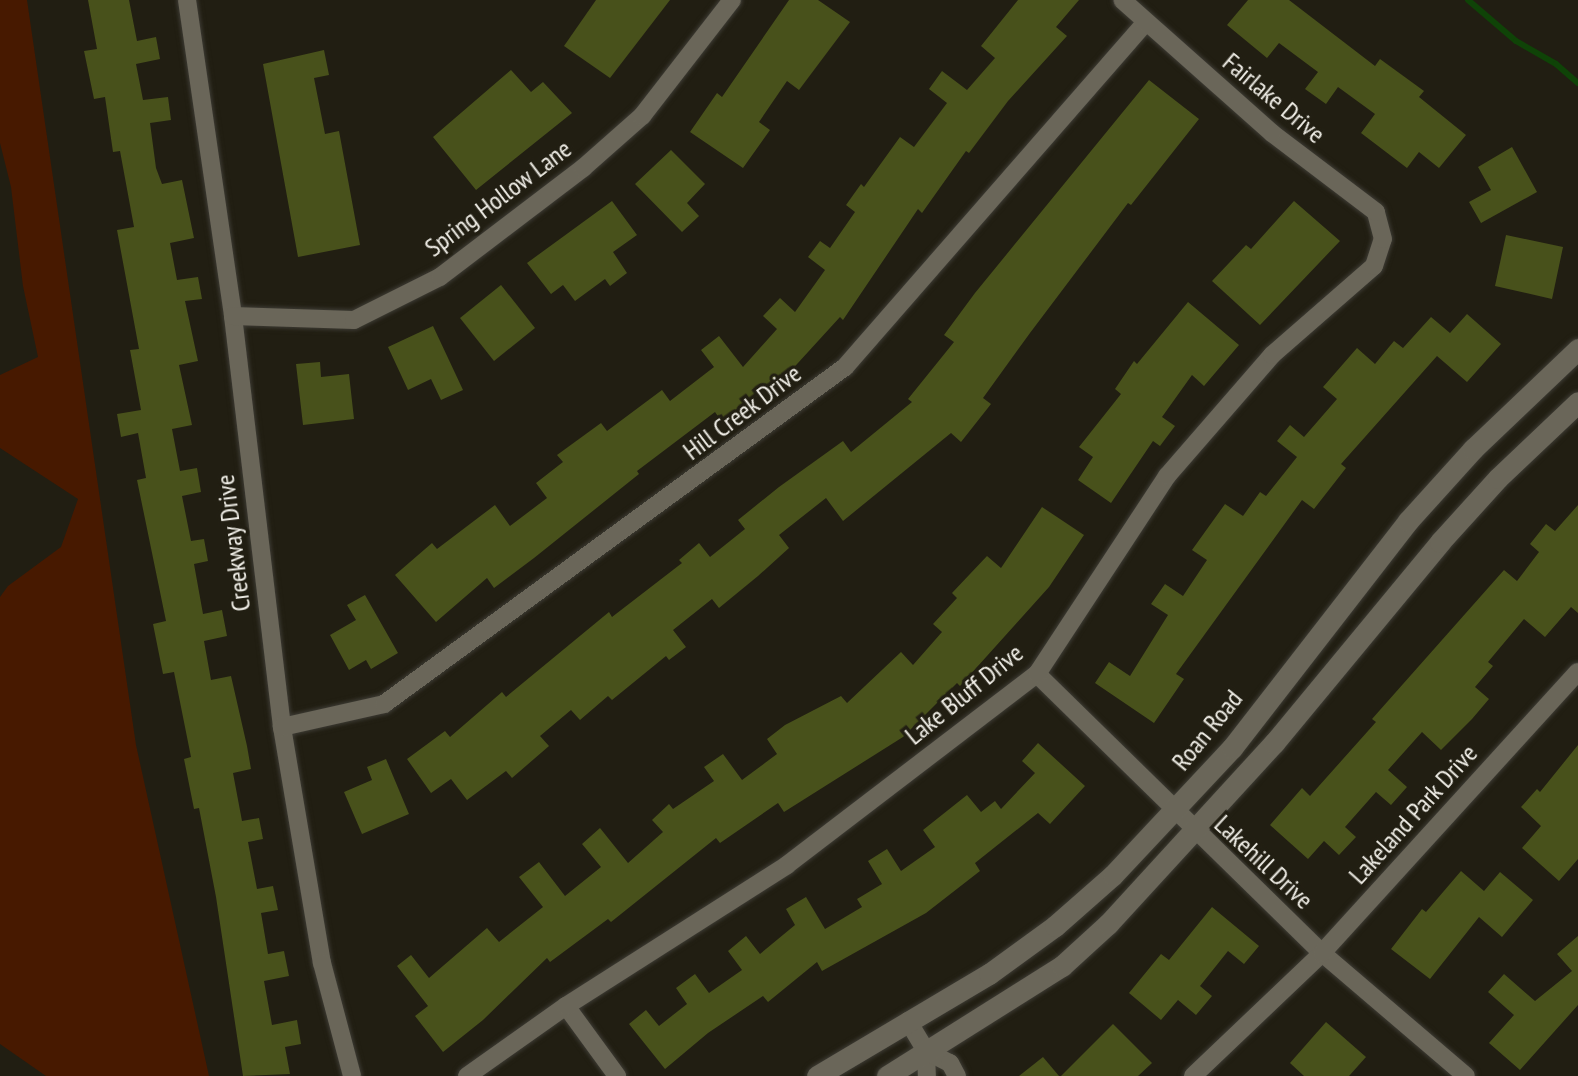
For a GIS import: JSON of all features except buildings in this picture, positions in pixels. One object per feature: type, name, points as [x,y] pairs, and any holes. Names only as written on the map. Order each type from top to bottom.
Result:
[{"type":"street","name":"Creekway Drive","points":[[187,0],[233,316],[282,727],[323,963],[352,1076]]},
{"type":"street","name":"Spring Hollow Lane","points":[[233,316],[354,320],[440,277],[583,167],[642,116],[732,0]]},
{"type":"street","name":"Fairlake Drive","points":[[1122,0],[1272,133],[1376,212],[1383,239]]},
{"type":"street","name":"Hill Creek Drive","points":[[282,727],[384,704],[845,367],[1145,23]]},
{"type":"street","name":"Lake Bluff Drive","points":[[467,1076],[566,1006],[787,865],[1037,674],[1167,476],[1272,355],[1374,267],[1383,239]]},
{"type":"street","name":"Roan Road","points":[[817,1076],[989,974],[1055,926],[1175,812],[1232,748],[1408,521],[1473,449],[1578,349]]},
{"type":"street","points":[[887,1076],[1062,966],[1195,833],[1448,533],[1578,402]]},
{"type":"street","name":"Lakeland Park Drive","points":[[1193,1076],[1322,953],[1578,672]]},
{"type":"street","name":"Lakehill Drive","points":[[1037,674],[1195,833],[1322,953],[1466,1076]]},
{"type":"street","points":[[566,1006],[617,1076]]},
{"type":"street","points":[[908,1021],[926,1051],[927,1076]]},
{"type":"street","points":[[926,1051],[950,1063],[957,1076]]},
{"type":"shaded area","points":[[0,0],[27,0],[136,745],[209,1076],[46,1076],[0,1044],[0,597],[8,586],[61,547],[78,499],[0,448],[0,375],[38,357],[23,286],[11,187],[0,143]]},
{"type":"waterway","points":[[1468,0],[1516,41],[1556,64],[1578,83]]}]
